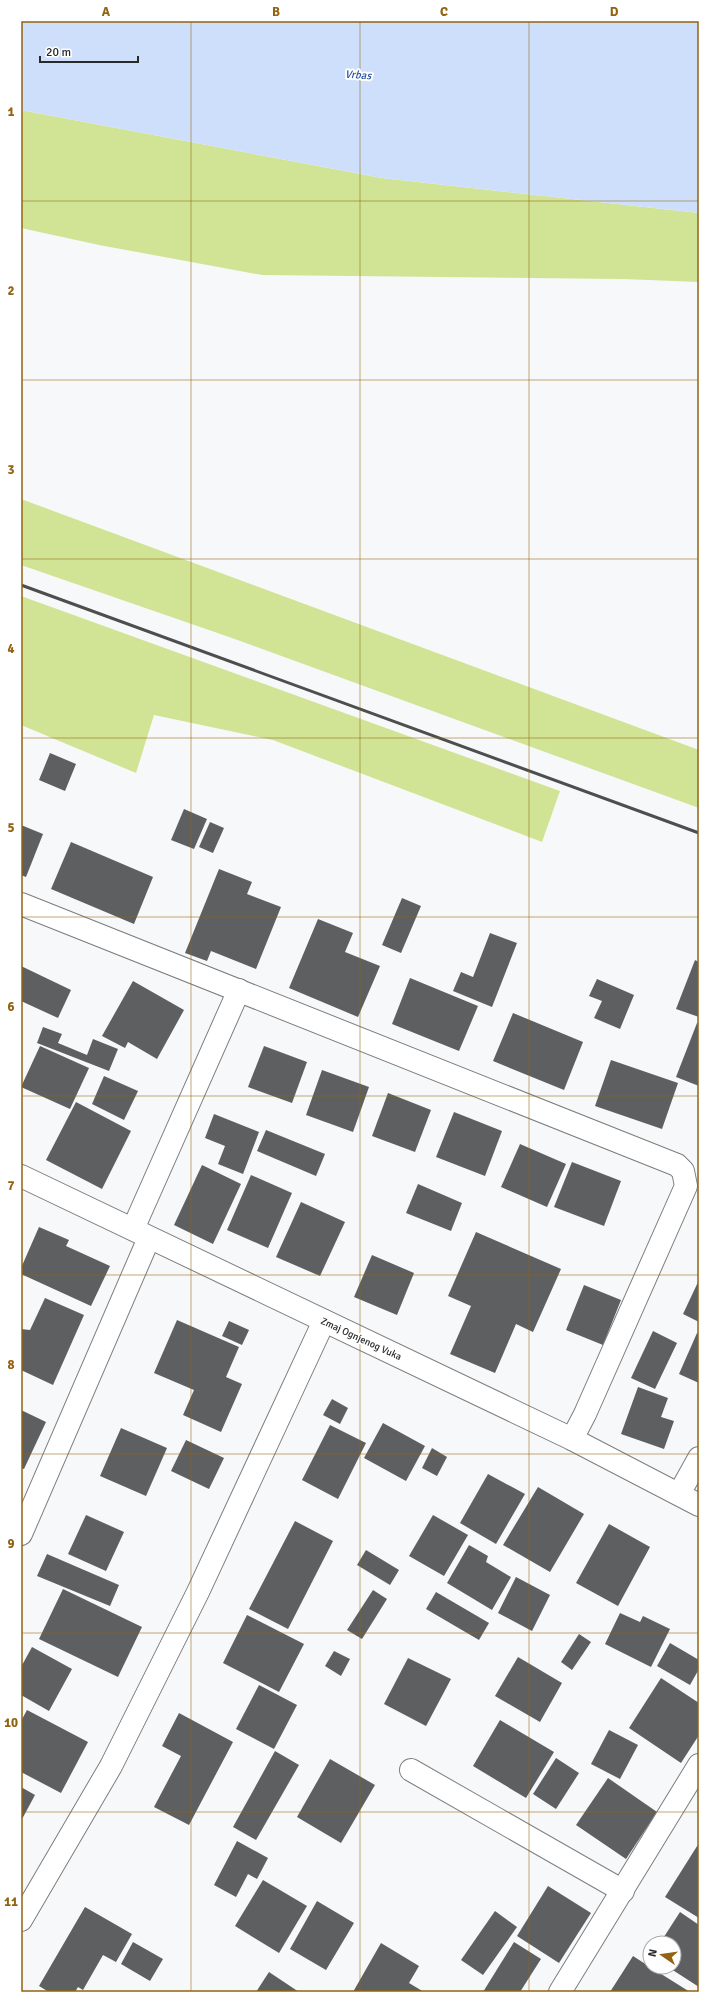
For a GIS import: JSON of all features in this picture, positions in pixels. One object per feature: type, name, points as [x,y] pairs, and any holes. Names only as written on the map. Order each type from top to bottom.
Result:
[{"type":"street","points":[[21,904],[668,1160],[677,1165],[683,1171],[686,1178],[686,1186],[585,1414],[572,1439]]},
{"type":"street","points":[[21,1534],[239,990]]},
{"type":"street","name":"Zmaj Ognjenog Vuka","points":[[21,1176],[572,1439],[699,1505]]},
{"type":"street","points":[[21,1920],[114,1759],[198,1592],[324,1321]]},
{"type":"street","points":[[679,1494],[699,1458]]},
{"type":"street","points":[[560,1992],[699,1765]]},
{"type":"street","points":[[411,1770],[623,1891]]},
{"type":"green space","points":[[21,110],[382,178],[699,213],[699,282],[623,279],[262,275],[99,245],[21,228]]},
{"type":"green space","points":[[21,499],[699,750],[699,808],[232,638],[21,565]]},
{"type":"green space","points":[[21,596],[560,791],[542,842],[273,740],[154,715],[136,773],[21,725]]},
{"type":"water","name":"Vrbas","points":[[21,21],[699,21],[699,213],[382,178],[21,110]]},
{"type":"building","points":[[50,753],[76,764],[65,791],[39,780]]},
{"type":"building","points":[[184,809],[207,819],[194,849],[171,840]]},
{"type":"building","points":[[210,822],[224,828],[213,853],[199,847]]},
{"type":"building","points":[[21,825],[43,834],[26,877],[21,875]]},
{"type":"building","points":[[71,842],[153,877],[134,924],[51,889]]},
{"type":"building","points":[[219,869],[252,882],[247,894],[281,907],[256,969],[211,951],[207,961],[185,953]]},
{"type":"building","points":[[402,898],[421,906],[401,953],[382,945]]},
{"type":"building","points":[[318,919],[353,933],[345,952],[380,966],[358,1017],[289,988]]},
{"type":"building","points":[[490,933],[517,943],[492,1007],[453,991],[461,972],[473,977]]},
{"type":"building","points":[[695,960],[699,962],[699,1017],[676,1009]]},
{"type":"building","points":[[21,966],[71,990],[58,1018],[21,1001]]},
{"type":"building","points":[[410,978],[478,1006],[459,1051],[392,1024]]},
{"type":"building","points":[[597,979],[634,995],[620,1029],[594,1018],[602,1001],[589,996]]},
{"type":"building","points":[[133,981],[184,1010],[157,1059],[128,1042],[125,1048],[102,1036]]},
{"type":"building","points":[[513,1013],[583,1042],[564,1090],[493,1061]]},
{"type":"building","points":[[697,1023],[699,1023],[699,1086],[676,1077]]},
{"type":"building","points":[[43,1027],[62,1034],[58,1043],[87,1055],[93,1039],[118,1049],[109,1071],[37,1043]]},
{"type":"building","points":[[40,1046],[89,1068],[70,1109],[21,1087]]},
{"type":"building","points":[[264,1046],[307,1062],[292,1103],[248,1087]]},
{"type":"building","points":[[611,1060],[678,1083],[662,1129],[595,1106]]},
{"type":"building","points":[[322,1070],[369,1087],[353,1132],[306,1115]]},
{"type":"building","points":[[104,1076],[138,1091],[124,1120],[92,1104]]},
{"type":"building","points":[[388,1093],[431,1110],[415,1152],[372,1136]]},
{"type":"building","points":[[76,1102],[131,1131],[102,1189],[46,1160]]},
{"type":"building","points":[[454,1112],[502,1131],[485,1176],[436,1157]]},
{"type":"building","points":[[214,1114],[259,1132],[243,1174],[218,1164],[225,1146],[205,1138]]},
{"type":"building","points":[[266,1130],[325,1154],[316,1176],[257,1151]]},
{"type":"building","points":[[520,1144],[566,1164],[547,1207],[501,1187]]},
{"type":"building","points":[[572,1162],[621,1181],[604,1226],[554,1207]]},
{"type":"building","points":[[202,1165],[241,1184],[213,1244],[174,1225]]},
{"type":"building","points":[[251,1175],[292,1193],[268,1248],[227,1230]]},
{"type":"building","points":[[418,1184],[462,1203],[451,1231],[406,1213]]},
{"type":"building","points":[[301,1202],[345,1222],[320,1276],[276,1257]]},
{"type":"building","points":[[39,1227],[69,1240],[66,1246],[110,1266],[91,1306],[21,1274],[21,1268]]},
{"type":"building","points":[[476,1232],[561,1269],[533,1332],[516,1324],[495,1373],[450,1354],[471,1306],[448,1296]]},
{"type":"building","points":[[372,1255],[414,1273],[397,1315],[354,1297]]},
{"type":"building","points":[[699,1280],[699,1322],[683,1314]]},
{"type":"building","points":[[584,1285],[621,1300],[603,1345],[566,1330]]},
{"type":"building","points":[[45,1298],[84,1315],[53,1385],[21,1370],[21,1329],[30,1330]]},
{"type":"building","points":[[177,1320],[239,1347],[226,1377],[242,1384],[221,1432],[183,1415],[194,1390],[154,1373]]},
{"type":"building","points":[[229,1321],[249,1330],[242,1345],[222,1336]]},
{"type":"building","points":[[653,1331],[677,1343],[655,1389],[631,1378]]},
{"type":"building","points":[[697,1333],[699,1334],[699,1383],[679,1374]]},
{"type":"building","points":[[638,1387],[668,1398],[661,1417],[674,1421],[664,1449],[621,1434]]},
{"type":"building","points":[[332,1399],[348,1408],[340,1424],[323,1415]]},
{"type":"building","points":[[21,1410],[46,1422],[24,1469],[21,1468]]},
{"type":"building","points":[[383,1423],[425,1446],[406,1481],[364,1458]]},
{"type":"building","points":[[330,1425],[366,1443],[338,1499],[302,1480]]},
{"type":"building","points":[[121,1428],[167,1448],[146,1496],[100,1476]]},
{"type":"building","points":[[186,1440],[224,1458],[209,1489],[171,1471]]},
{"type":"building","points":[[432,1448],[447,1457],[437,1476],[422,1468]]},
{"type":"building","points":[[488,1474],[525,1494],[496,1544],[460,1523]]},
{"type":"building","points":[[538,1487],[584,1514],[550,1572],[503,1545]]},
{"type":"building","points":[[86,1515],[124,1532],[106,1571],[68,1554]]},
{"type":"building","points":[[433,1515],[468,1535],[444,1576],[409,1556]]},
{"type":"building","points":[[295,1521],[333,1541],[288,1629],[249,1609]]},
{"type":"building","points":[[609,1524],[650,1547],[618,1606],[576,1583]]},
{"type":"building","points":[[469,1545],[488,1556],[486,1562],[511,1577],[492,1610],[447,1583]]},
{"type":"building","points":[[366,1550],[399,1570],[390,1585],[357,1565]]},
{"type":"building","points":[[47,1554],[119,1585],[110,1606],[37,1576]]},
{"type":"building","points":[[516,1577],[550,1595],[532,1631],[498,1613]]},
{"type":"building","points":[[63,1589],[142,1627],[118,1677],[39,1639]]},
{"type":"building","points":[[373,1590],[387,1599],[362,1639],[347,1630]]},
{"type":"building","points":[[436,1592],[489,1623],[479,1640],[426,1609]]},
{"type":"building","points":[[620,1613],[640,1622],[643,1616],[670,1629],[651,1667],[605,1644]]},
{"type":"building","points":[[247,1615],[304,1644],[279,1692],[223,1663]]},
{"type":"building","points":[[579,1634],[591,1642],[572,1670],[561,1662]]},
{"type":"building","points":[[670,1643],[699,1660],[699,1669],[690,1685],[657,1666]]},
{"type":"building","points":[[32,1647],[72,1669],[49,1711],[21,1695],[21,1667]]},
{"type":"building","points":[[334,1651],[350,1659],[341,1676],[325,1666]]},
{"type":"building","points":[[518,1657],[562,1683],[540,1722],[495,1696]]},
{"type":"building","points":[[408,1658],[451,1679],[426,1726],[384,1704]]},
{"type":"building","points":[[661,1678],[699,1703],[699,1735],[681,1763],[629,1728]]},
{"type":"building","points":[[259,1685],[297,1705],[274,1749],[236,1729]]},
{"type":"building","points":[[27,1710],[88,1742],[61,1793],[21,1772],[21,1721]]},
{"type":"building","points":[[179,1713],[233,1742],[189,1825],[154,1807],[181,1756],[162,1746]]},
{"type":"building","points":[[500,1720],[554,1752],[526,1798],[473,1766]]},
{"type":"building","points":[[609,1730],[638,1745],[620,1779],[591,1764]]},
{"type":"building","points":[[275,1751],[299,1765],[256,1840],[233,1827]]},
{"type":"building","points":[[556,1758],[579,1773],[556,1809],[533,1794]]},
{"type":"building","points":[[330,1759],[375,1785],[341,1843],[297,1817]]},
{"type":"building","points":[[608,1778],[657,1812],[626,1859],[576,1825]]},
{"type":"building","points":[[21,1787],[35,1795],[21,1821]]},
{"type":"building","points":[[237,1841],[268,1858],[257,1879],[248,1874],[236,1897],[214,1885]]},
{"type":"building","points":[[699,1843],[699,1918],[665,1897]]},
{"type":"building","points":[[263,1880],[307,1906],[279,1953],[235,1926]]},
{"type":"building","points":[[548,1886],[591,1913],[559,1963],[517,1936]]},
{"type":"building","points":[[317,1901],[354,1923],[326,1970],[290,1949]]},
{"type":"building","points":[[85,1907],[132,1934],[116,1962],[103,1955],[83,1990],[78,1987],[75,1992],[49,1992],[39,1986]]},
{"type":"building","points":[[495,1911],[517,1927],[483,1975],[461,1960]]},
{"type":"building","points":[[680,1912],[699,1925],[699,1987],[680,1975],[682,1975],[682,1935],[665,1935]]},
{"type":"building","points":[[133,1942],[163,1959],[150,1981],[121,1964]]},
{"type":"building","points":[[514,1942],[541,1959],[520,1992],[483,1992]]},
{"type":"building","points":[[381,1943],[419,1966],[409,1983],[424,1992],[353,1992]]},
{"type":"building","points":[[633,1956],[642,1962],[642,1975],[663,1975],[690,1992],[610,1992]]},
{"type":"building","points":[[269,1972],[299,1992],[256,1992]]},
{"type":"railway","points":[[21,585],[699,833]]}]
